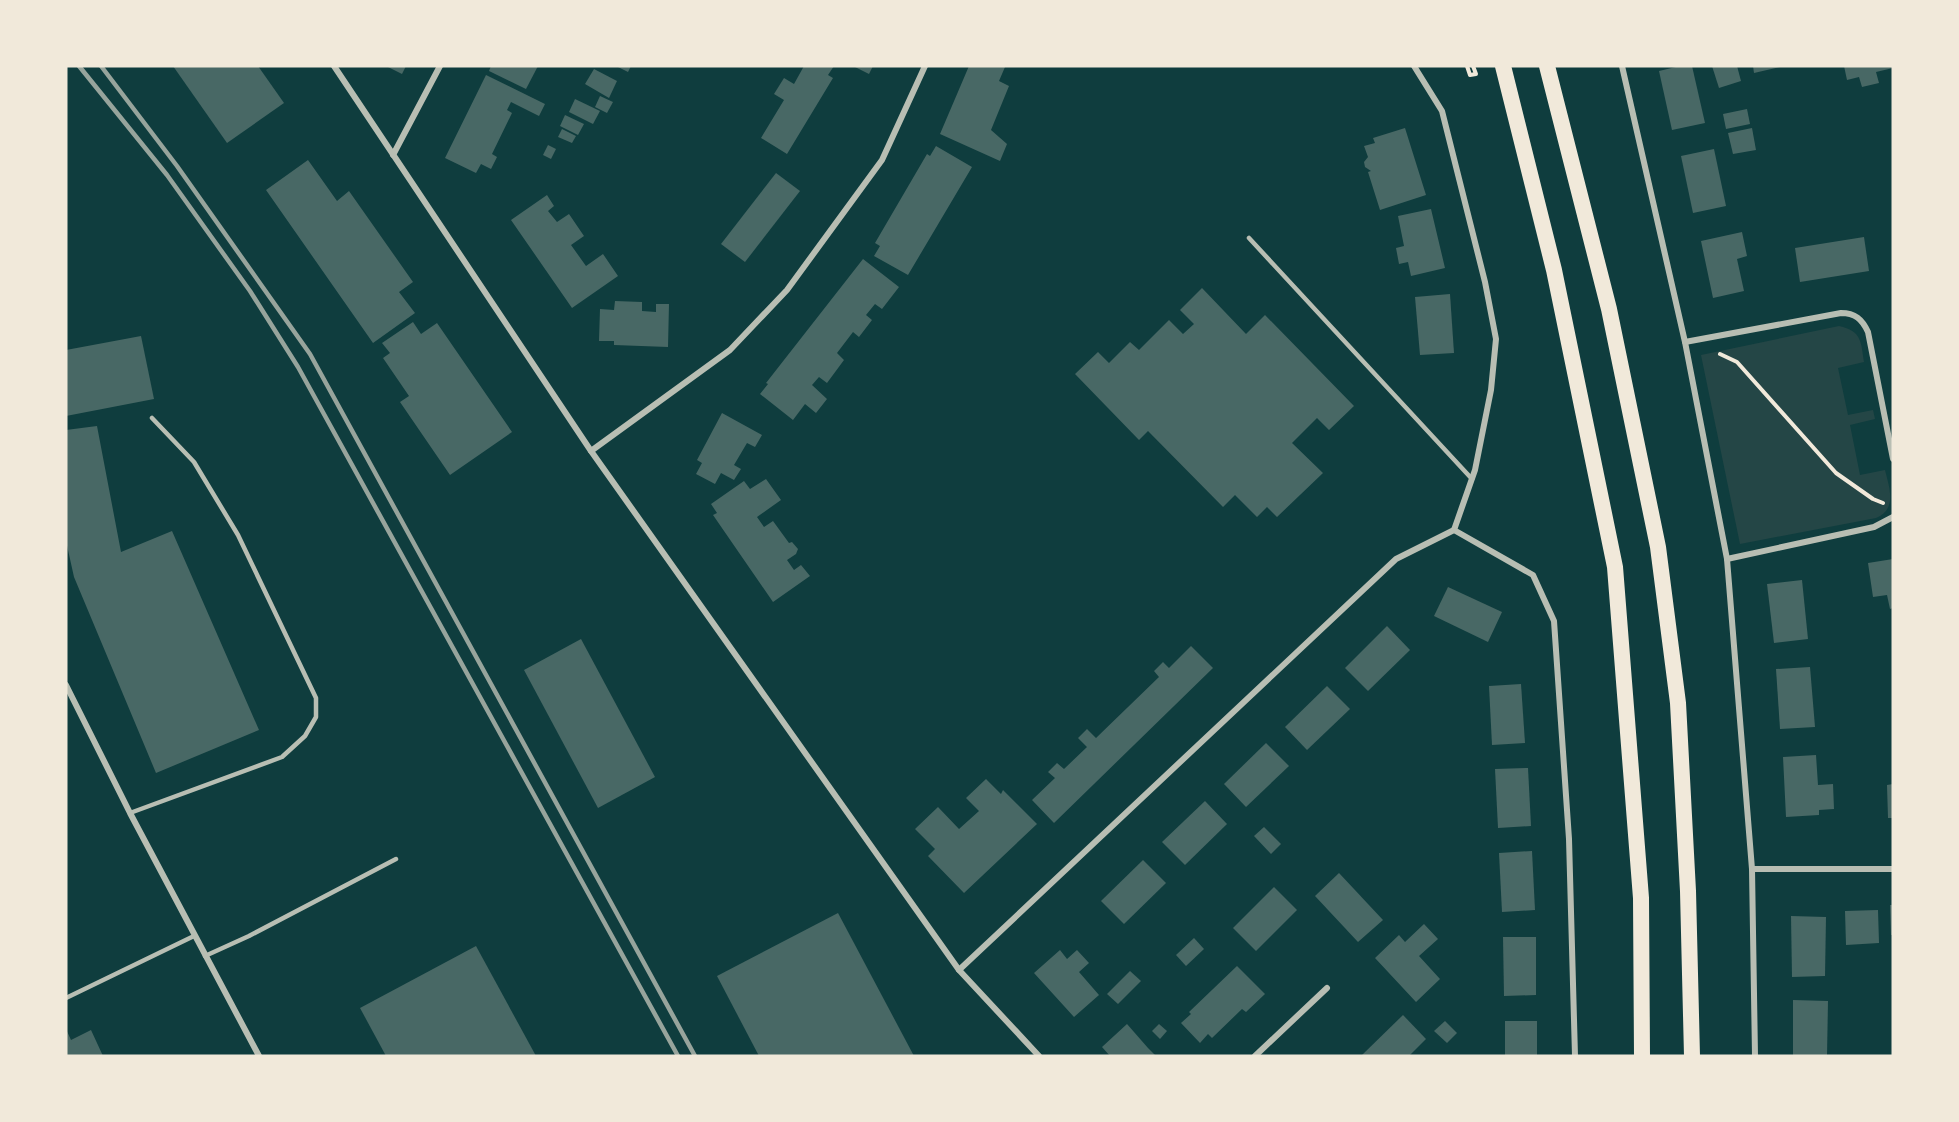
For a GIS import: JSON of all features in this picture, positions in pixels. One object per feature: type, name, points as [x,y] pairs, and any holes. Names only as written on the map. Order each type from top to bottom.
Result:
[{"type":"highway","points":[[1503,66],[1554,270],[1615,567],[1641,898],[1642,1056]]},
{"type":"highway","points":[[1547,66],[1609,309],[1658,547],[1678,703],[1687,879],[1692,1056]]},
{"type":"street","points":[[334,66],[591,451],[959,970],[1039,1056]]},
{"type":"street","points":[[393,155],[440,66]]},
{"type":"street","points":[[591,451],[730,350],[787,290],[882,160],[925,66]]},
{"type":"street","points":[[959,970],[1396,559],[1454,530],[1472,479],[1491,390],[1496,339],[1485,282],[1443,111],[1414,66]]},
{"type":"street","points":[[1622,66],[1686,344],[1727,559],[1752,870],[1755,1056]]},
{"type":"street","points":[[1686,344],[1841,313],[1851,313],[1864,323],[1868,332],[1893,459]]},
{"type":"street","points":[[1727,559],[1874,527],[1893,517]]},
{"type":"street","points":[[1454,530],[1533,575],[1554,621],[1569,839],[1575,1056]]},
{"type":"street","points":[[66,685],[130,813],[259,1056]]},
{"type":"street","points":[[1752,870],[1893,869]]},
{"type":"street","points":[[1255,1056],[1327,988]]},
{"type":"lane","points":[[1249,238],[1472,479]]},
{"type":"lane","points":[[130,813],[282,757],[304,736],[316,717],[316,698],[238,535],[194,462],[152,418]]},
{"type":"lane","points":[[205,956],[249,936],[396,859]]},
{"type":"lane","points":[[66,998],[194,936]]},
{"type":"path","points":[[1467,66],[1470,75],[1476,74],[1473,66]]},
{"type":"path","points":[[1686,344],[1720,354],[1737,362],[1836,473],[1873,499],[1893,507]]},
{"type":"shaded area","points":[[1839,326],[1852,331],[1859,338],[1864,362],[1838,368],[1848,415],[1873,410],[1875,419],[1850,425],[1860,475],[1885,470],[1890,503],[1883,514],[1876,518],[1740,544],[1701,355]]},
{"type":"building","points":[[173,66],[258,66],[284,103],[227,143]]},
{"type":"building","points":[[386,66],[406,66],[402,74]]},
{"type":"building","points":[[491,66],[538,66],[526,89],[489,71]]},
{"type":"building","points":[[616,66],[631,66],[628,72]]},
{"type":"building","points":[[804,66],[834,66],[828,75],[833,78],[787,154],[761,138],[784,100],[774,94],[784,78],[794,84]]},
{"type":"building","points":[[853,66],[873,66],[869,74]]},
{"type":"building","points":[[969,66],[1005,67],[999,81],[1009,86],[991,130],[1007,144],[1000,161],[940,134]]},
{"type":"building","points":[[1692,66],[1705,123],[1672,130],[1659,71]]},
{"type":"building","points":[[1712,66],[1737,66],[1741,81],[1719,88]]},
{"type":"building","points":[[1753,66],[1780,66],[1780,67],[1754,73]]},
{"type":"building","points":[[1844,66],[1893,66],[1893,68],[1876,72],[1879,83],[1862,87],[1859,77],[1847,80]]},
{"type":"building","points":[[594,69],[617,81],[609,98],[585,84]]},
{"type":"building","points":[[486,75],[545,104],[539,116],[511,102],[507,110],[512,113],[492,154],[497,157],[491,169],[481,164],[476,173],[445,158]]},
{"type":"building","points":[[600,96],[613,102],[607,113],[595,107]]},
{"type":"building","points":[[575,99],[600,111],[593,124],[569,112]]},
{"type":"building","points":[[1747,109],[1750,124],[1726,129],[1723,114]]},
{"type":"building","points":[[565,115],[584,124],[578,135],[560,126]]},
{"type":"building","points":[[1405,128],[1426,195],[1380,210],[1368,172],[1371,171],[1365,167],[1364,162],[1368,157],[1364,146],[1375,143],[1373,138]]},
{"type":"building","points":[[1752,128],[1756,150],[1733,154],[1728,133]]},
{"type":"building","points":[[562,129],[576,136],[572,143],[558,137]]},
{"type":"building","points":[[548,145],[556,149],[551,159],[543,155]]},
{"type":"building","points":[[936,146],[972,167],[908,275],[874,256],[880,246],[875,243],[927,154],[930,156]]},
{"type":"building","points":[[1714,149],[1726,206],[1693,213],[1681,156]]},
{"type":"building","points":[[308,160],[337,201],[349,191],[413,282],[399,292],[415,313],[373,343],[266,190]]},
{"type":"building","points":[[776,173],[800,191],[745,262],[721,244]]},
{"type":"building","points":[[547,195],[554,206],[548,211],[557,222],[569,214],[584,236],[571,245],[586,266],[603,254],[618,276],[572,308],[511,220]]},
{"type":"building","points":[[1431,209],[1445,268],[1411,276],[1408,262],[1399,264],[1396,248],[1404,246],[1398,216]]},
{"type":"building","points":[[1742,232],[1747,256],[1737,259],[1744,291],[1713,298],[1701,241]]},
{"type":"building","points":[[1864,237],[1869,271],[1800,282],[1795,248]]},
{"type":"building","points":[[863,259],[899,287],[882,309],[875,304],[866,315],[872,320],[859,337],[853,332],[837,353],[844,360],[827,383],[819,377],[812,385],[827,399],[816,413],[805,404],[793,420],[760,394],[768,384],[766,383]]},
{"type":"building","points":[[1202,288],[1246,334],[1265,315],[1354,406],[1329,430],[1317,418],[1292,443],[1323,473],[1277,517],[1267,507],[1257,517],[1235,495],[1223,507],[1148,431],[1139,440],[1075,374],[1098,352],[1109,363],[1130,342],[1139,350],[1169,320],[1183,334],[1194,324],[1180,310]]},
{"type":"building","points":[[1450,294],[1454,353],[1420,355],[1415,297]]},
{"type":"building","points":[[615,301],[642,302],[642,311],[656,312],[656,304],[669,304],[668,347],[614,345],[614,341],[599,341],[600,309],[614,310]]},
{"type":"building","points":[[413,322],[421,334],[437,323],[512,432],[450,475],[400,402],[409,396],[383,358],[390,353],[382,343]]},
{"type":"building","points":[[141,336],[154,399],[66,416],[66,350]]},
{"type":"building","points":[[722,413],[762,435],[755,447],[747,443],[734,465],[741,469],[734,480],[721,473],[715,484],[696,474],[702,463],[697,460]]},
{"type":"building","points":[[97,426],[121,552],[172,531],[259,730],[156,773],[74,577],[66,541],[66,430]]},
{"type":"building","points":[[766,479],[781,500],[757,517],[764,527],[773,521],[789,543],[792,542],[798,549],[796,554],[787,560],[794,570],[801,565],[810,576],[773,602],[713,515],[717,513],[711,504],[744,481],[750,489]]},
{"type":"building","points":[[1893,559],[1893,608],[1890,609],[1887,595],[1873,597],[1868,563]]},
{"type":"building","points":[[1802,580],[1808,639],[1774,643],[1767,584]]},
{"type":"building","points":[[1448,587],[1502,612],[1488,642],[1434,616]]},
{"type":"building","points":[[1387,626],[1410,650],[1368,691],[1345,668]]},
{"type":"building","points":[[581,639],[655,777],[598,808],[524,670]]},
{"type":"building","points":[[1191,646],[1213,668],[1054,823],[1032,800],[1055,778],[1048,772],[1057,763],[1064,769],[1087,747],[1078,738],[1087,729],[1096,738],[1159,677],[1154,671],[1163,662],[1169,668]]},
{"type":"building","points":[[1810,667],[1815,727],[1780,729],[1776,669]]},
{"type":"building","points":[[1521,684],[1525,743],[1492,745],[1489,686]]},
{"type":"building","points":[[1327,686],[1350,709],[1307,750],[1285,727]]},
{"type":"building","points":[[1266,743],[1289,766],[1246,807],[1224,784]]},
{"type":"building","points":[[1816,755],[1818,785],[1833,784],[1834,809],[1819,810],[1819,815],[1786,817],[1783,757]]},
{"type":"building","points":[[1528,768],[1531,826],[1498,828],[1495,769]]},
{"type":"building","points":[[986,779],[1001,794],[1003,790],[1037,824],[964,893],[928,856],[935,849],[915,829],[938,807],[959,829],[979,811],[966,798]]},
{"type":"building","points":[[1893,784],[1893,818],[1888,818],[1887,785]]},
{"type":"building","points":[[1205,801],[1227,824],[1185,865],[1162,842]]},
{"type":"building","points":[[1264,827],[1281,844],[1271,854],[1254,836]]},
{"type":"building","points":[[1532,851],[1535,910],[1502,912],[1499,853]]},
{"type":"building","points":[[1143,860],[1166,883],[1124,924],[1101,901]]},
{"type":"building","points":[[1339,873],[1383,920],[1358,942],[1315,896]]},
{"type":"building","points":[[1274,887],[1297,910],[1256,951],[1233,928]]},
{"type":"building","points":[[1890,905],[1893,905],[1893,935],[1891,935]]},
{"type":"building","points":[[1878,910],[1879,943],[1846,945],[1845,911]]},
{"type":"building","points":[[838,913],[914,1056],[759,1056],[717,976]]},
{"type":"building","points":[[1791,916],[1826,917],[1825,976],[1792,977]]},
{"type":"building","points":[[1424,924],[1438,939],[1419,956],[1440,979],[1416,1002],[1375,958],[1399,935],[1405,942]]},
{"type":"building","points":[[1503,937],[1536,937],[1536,995],[1504,996]]},
{"type":"building","points":[[1194,938],[1204,949],[1186,966],[1176,955]]},
{"type":"building","points":[[476,946],[536,1056],[386,1056],[360,1008]]},
{"type":"building","points":[[1060,950],[1067,959],[1077,950],[1089,963],[1079,972],[1099,995],[1074,1017],[1034,973]]},
{"type":"building","points":[[1237,966],[1265,994],[1246,1012],[1242,1009],[1212,1038],[1208,1034],[1200,1043],[1181,1023],[1191,1014],[1189,1012]]},
{"type":"building","points":[[1130,971],[1141,981],[1118,1004],[1107,994]]},
{"type":"building","points":[[1793,1000],[1828,1001],[1827,1056],[1793,1056]]},
{"type":"building","points":[[1403,1015],[1426,1039],[1409,1056],[1361,1056]]},
{"type":"building","points":[[1445,1021],[1457,1033],[1447,1043],[1434,1031]]},
{"type":"building","points":[[1505,1021],[1537,1021],[1537,1056],[1505,1056]]},
{"type":"building","points":[[1127,1024],[1156,1056],[1110,1056],[1102,1047]]},
{"type":"building","points":[[1159,1024],[1167,1031],[1160,1039],[1152,1031]]},
{"type":"building","points":[[66,1029],[71,1040],[91,1030],[103,1056],[66,1056]]},
{"type":"railway","points":[[79,66],[167,175],[250,291],[298,367],[678,1056]]},
{"type":"railway","points":[[101,66],[177,166],[310,354],[695,1056]]}]
